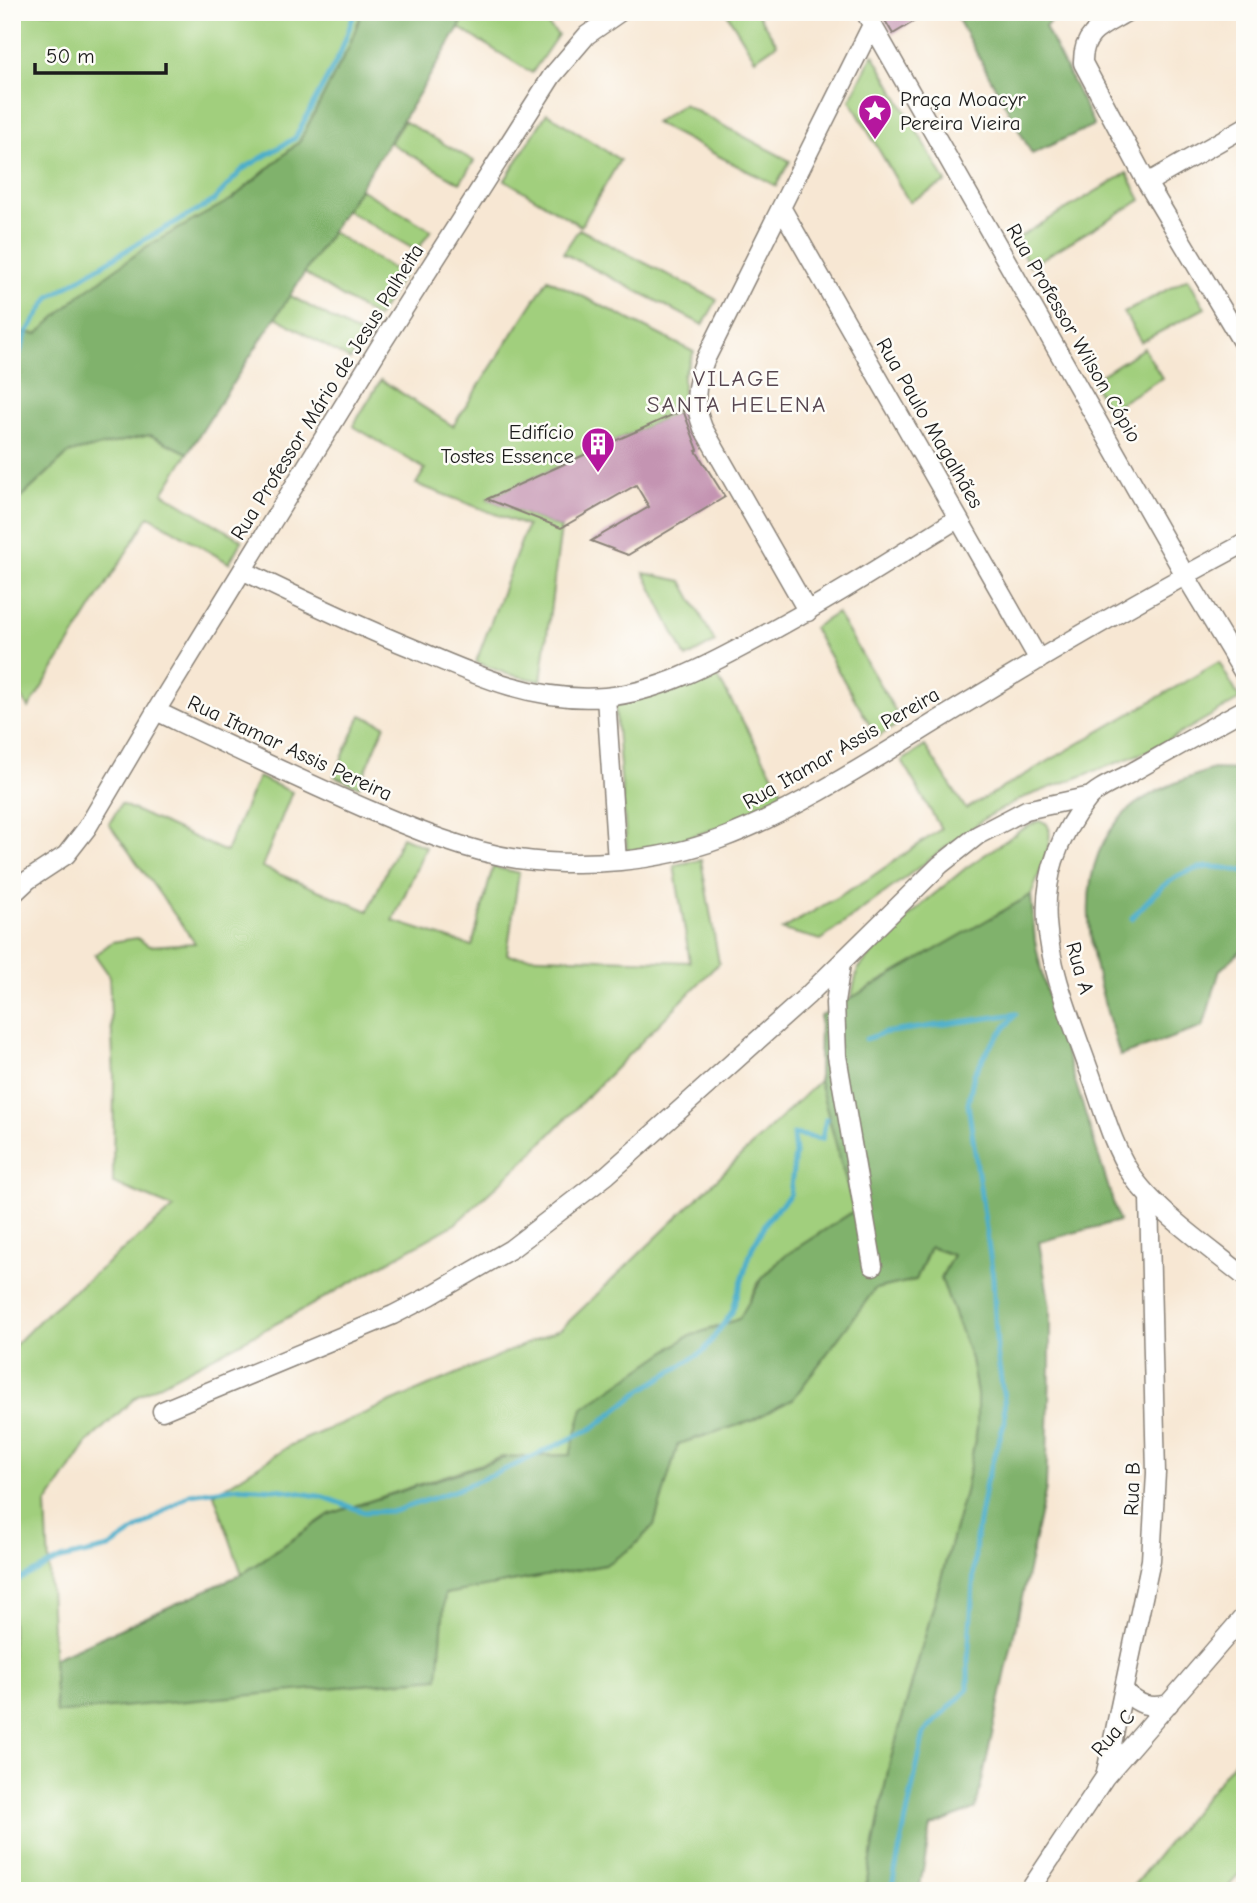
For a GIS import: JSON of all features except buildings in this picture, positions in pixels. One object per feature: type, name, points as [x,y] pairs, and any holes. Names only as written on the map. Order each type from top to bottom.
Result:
[{"type":"street","name":"Rua Professor Mário de Jesus Palheita","points":[[12,895],[28,880],[66,855],[94,814],[382,343],[552,76],[587,34],[620,12]]},
{"type":"street","points":[[1127,12],[1097,29],[1088,38],[1083,48],[1083,63],[1147,183],[1245,347]]},
{"type":"street","points":[[808,612],[703,428],[695,403],[695,390],[705,360],[782,209],[868,19]]},
{"type":"street","name":"Rua Professor Wilson Cópio","points":[[868,19],[1185,575],[1245,674]]},
{"type":"street","points":[[1147,183],[1245,127]]},
{"type":"street","name":"Rua Paulo Magalhães","points":[[782,209],[1039,660]]},
{"type":"street","points":[[243,571],[355,625],[481,677],[553,695],[606,697],[655,686],[699,669],[808,612],[957,519]]},
{"type":"street","name":"Rua Itamar Assis Pereira","points":[[156,711],[320,789],[432,835],[516,859],[550,862],[617,860],[688,848],[750,827],[820,790],[1185,575],[1245,543]]},
{"type":"street","points":[[606,697],[617,860]]},
{"type":"street","name":"Rua A","points":[[1245,709],[1091,796],[1072,823],[1057,857],[1046,905],[1046,929],[1056,976],[1116,1145],[1130,1174],[1149,1198],[1245,1277]]},
{"type":"street","points":[[162,1411],[393,1315],[512,1249],[607,1175],[807,996],[940,865],[978,835],[1026,810],[1091,796]]},
{"type":"street","points":[[841,964],[835,1003],[837,1056],[873,1266]]},
{"type":"street","name":"Rua B","points":[[1105,1777],[1151,1560],[1156,1473],[1149,1198]]},
{"type":"street","name":"Rua C","points":[[1029,1891],[1105,1777],[1245,1615]]},
{"type":"street","points":[[1124,1691],[1137,1703],[1154,1708],[1169,1704]]},
{"type":"green space","points":[[12,12],[362,12],[348,49],[299,142],[232,199],[146,247],[37,334],[12,331]]},
{"type":"green space","points":[[362,12],[468,12],[365,179],[188,453],[150,435],[69,453],[12,506],[12,331],[37,334],[80,295],[146,247],[232,199],[299,142],[348,49]]},
{"type":"green space","points":[[468,12],[534,12],[558,35],[532,73],[459,28]]},
{"type":"green space","points":[[726,12],[756,12],[777,44],[755,59]]},
{"type":"green space","points":[[954,12],[1059,12],[1045,27],[1094,125],[1032,154]]},
{"type":"green space","points":[[873,54],[946,182],[909,202],[850,100]]},
{"type":"green space","points":[[683,104],[790,161],[776,186],[655,123]]},
{"type":"green space","points":[[547,113],[620,160],[581,226],[505,180]]},
{"type":"green space","points":[[404,121],[474,161],[460,183],[390,143]]},
{"type":"green space","points":[[1127,173],[1141,200],[1030,266],[1014,240]]},
{"type":"green space","points":[[360,189],[431,230],[417,251],[346,210]]},
{"type":"green space","points":[[579,229],[717,300],[703,325],[563,253]]},
{"type":"green space","points":[[332,232],[403,275],[377,318],[304,273]]},
{"type":"green space","points":[[1188,278],[1205,308],[1141,342],[1124,313]]},
{"type":"green space","points":[[548,279],[694,352],[683,376],[683,410],[488,499],[561,528],[541,681],[507,674],[476,662],[527,526],[416,484],[425,469],[353,426],[381,380],[453,426]]},
{"type":"green space","points":[[289,295],[365,337],[350,360],[274,316]]},
{"type":"green space","points":[[1144,348],[1162,378],[1108,410],[1092,381]]},
{"type":"green space","points":[[150,435],[188,453],[163,493],[242,540],[229,563],[149,516],[29,708],[12,684],[12,506],[69,453]]},
{"type":"green space","points":[[644,573],[682,581],[715,642],[686,658]]},
{"type":"green space","points":[[837,613],[902,722],[877,737],[813,628]]},
{"type":"green space","points":[[1219,662],[1240,699],[1151,750],[1020,799],[987,817],[821,940],[782,930],[868,879],[941,829],[902,761],[925,746],[966,809]]},
{"type":"green space","points":[[716,674],[786,798],[708,831],[627,851],[615,705],[676,689]]},
{"type":"green space","points":[[361,715],[385,725],[359,787],[334,776]]},
{"type":"green space","points":[[1213,769],[1245,770],[1245,947],[1220,970],[1203,1027],[1120,1056],[1102,995],[1090,929],[1089,897],[1094,866],[1106,837],[1135,804],[1168,786]]},
{"type":"green space","points":[[258,777],[292,792],[262,867],[368,911],[402,837],[426,847],[393,921],[472,946],[493,867],[519,873],[507,954],[511,956],[690,962],[674,865],[701,860],[719,963],[525,1160],[455,1224],[304,1309],[136,1397],[89,1441],[46,1505],[56,1712],[445,1594],[605,1565],[654,1525],[678,1444],[751,1421],[793,1399],[875,1289],[916,1280],[930,1247],[953,1255],[941,1278],[971,1359],[977,1394],[977,1429],[965,1492],[889,1766],[865,1891],[12,1891],[12,1348],[47,1313],[174,1208],[113,1183],[114,1077],[109,975],[95,955],[112,942],[137,938],[149,946],[195,943],[109,824],[121,804],[226,852]]},
{"type":"green space","points":[[1038,821],[1046,823],[1050,838],[1031,895],[851,998],[858,969],[885,939],[967,867]]},
{"type":"green space","points":[[1031,895],[1035,941],[1043,979],[1119,1221],[1039,1242],[1050,1307],[1046,1488],[976,1808],[931,1827],[919,1891],[865,1891],[889,1766],[965,1492],[977,1429],[977,1394],[971,1359],[941,1278],[953,1255],[930,1247],[916,1280],[875,1289],[793,1399],[751,1421],[678,1444],[654,1525],[633,1547],[605,1565],[445,1594],[438,1678],[56,1713],[53,1659],[242,1574],[330,1514],[507,1457],[570,1455],[583,1408],[687,1337],[739,1319],[762,1279],[783,1257],[854,1211],[819,1081],[820,1016]]},
{"type":"green space","points":[[819,1081],[854,1211],[783,1257],[758,1283],[740,1319],[687,1337],[570,1455],[502,1457],[330,1514],[242,1574],[214,1494],[291,1445],[561,1329]]},
{"type":"green space","points":[[1245,1748],[1245,1867],[1225,1891],[1129,1891]]},
{"type":"waterway","points":[[12,375],[27,332],[50,297],[212,202],[243,169],[295,138],[340,54],[355,12]]},
{"type":"waterway","points":[[1132,918],[1167,883],[1188,871],[1212,867],[1245,871]]},
{"type":"waterway","points":[[866,1039],[883,1033],[1016,1014]]},
{"type":"waterway","points":[[891,1891],[924,1733],[968,1689],[976,1539],[986,1482],[1005,1421],[997,1353],[993,1277],[968,1104],[974,1074],[991,1045],[1016,1014]]},
{"type":"waterway","points":[[12,1583],[61,1559],[109,1548],[190,1494],[239,1487],[277,1489],[324,1497],[364,1512],[395,1511],[456,1490],[595,1427],[640,1391],[704,1351],[732,1312],[752,1248],[768,1219],[790,1195],[795,1154],[793,1134],[822,1139],[826,1119]]},
{"type":"place","name":"Praça Moacyr Pereira Vieira","points":[[875,141]]},
{"type":"place","name":"Edifício Tostes Essence","points":[[598,474]]},
{"type":"district","name":"VILAGE SANTA HELENA","points":[[737,391]]}]
